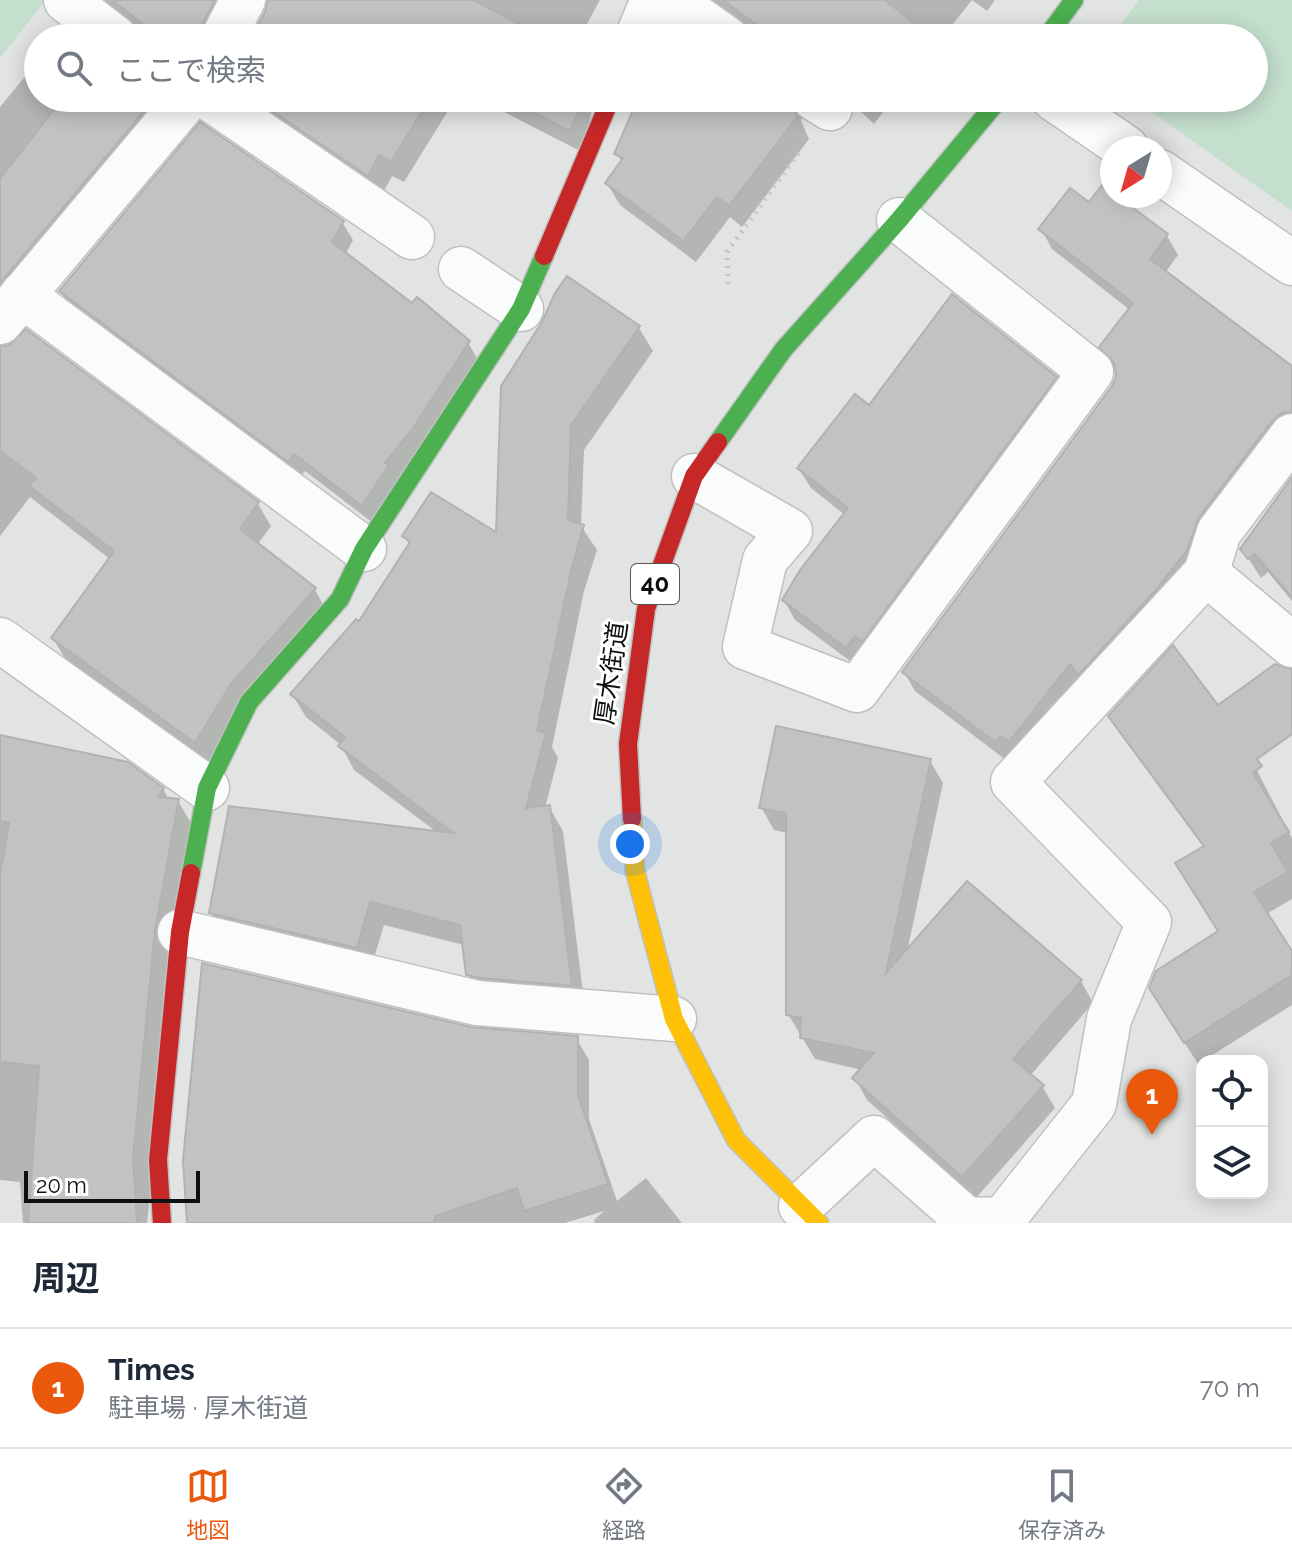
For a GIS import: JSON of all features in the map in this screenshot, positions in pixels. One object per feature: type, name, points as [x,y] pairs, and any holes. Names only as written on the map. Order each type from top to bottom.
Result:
[{"type":"main road","points":[[1056,24],[1074,0]]},
{"type":"main road","points":[[162,1223],[158,1160],[180,932],[207,788],[249,702],[340,599],[364,549],[521,309],[605,112]]},
{"type":"main road","name":"厚木街道","points":[[810,1214],[736,1140],[674,1019],[635,871],[628,744],[646,609],[694,476],[783,350],[899,220],[988,112]]},
{"type":"street","points":[[66,0],[97,24]]},
{"type":"street","points":[[230,24],[243,0]]},
{"type":"street","points":[[643,24],[653,0]]},
{"type":"street","points":[[671,0],[706,24]]},
{"type":"street","points":[[176,112],[11,308],[364,549]]},
{"type":"street","points":[[229,112],[412,237]]},
{"type":"street","points":[[1073,112],[1108,136]]},
{"type":"street","points":[[1172,180],[1292,263]]},
{"type":"street","points":[[694,476],[790,531],[765,560],[745,647],[857,690],[1091,372],[899,220]]},
{"type":"street","points":[[461,269],[521,309]]},
{"type":"street","points":[[810,1214],[874,1138],[967,1220],[1003,1219],[1094,1104],[1109,1019],[1149,922],[1013,782],[1206,573],[1219,532],[1292,436]]},
{"type":"street","points":[[1206,573],[1292,645]]},
{"type":"street","points":[[0,640],[207,788]]},
{"type":"street","points":[[180,932],[477,1003],[674,1019]]},
{"type":"path","points":[[728,284],[727,252],[816,112]]},
{"type":"green space","points":[[0,0],[46,0],[24,24],[0,58]]},
{"type":"green space","points":[[1139,0],[1292,0],[1292,211],[1152,112],[1268,112],[1268,24],[1121,24]]},
{"type":"building","points":[[112,0],[215,0],[202,24],[143,24]]},
{"type":"building","points":[[268,0],[473,0],[519,24],[259,24]]},
{"type":"building","points":[[723,0],[885,0],[915,24],[755,24]]},
{"type":"building","points":[[52,112],[143,112],[0,283],[0,179]]},
{"type":"building","points":[[274,112],[421,112],[391,162],[379,155],[368,176]]},
{"type":"building","points":[[533,112],[578,112],[570,131]]},
{"type":"building","points":[[632,112],[795,112],[798,116],[729,206],[717,197],[683,241],[605,183],[623,158],[614,154]]},
{"type":"building","points":[[200,122],[344,221],[332,242],[412,303],[417,297],[470,341],[411,431],[385,463],[389,465],[362,506],[294,454],[288,462],[59,291]]},
{"type":"building","points":[[1070,188],[1089,202],[1100,188],[1100,208],[1133,208],[1168,234],[1150,259],[1292,366],[1292,412],[1282,413],[1272,421],[1199,517],[1187,550],[1155,591],[1078,675],[1070,664],[1009,742],[1000,736],[995,742],[902,672],[1112,386],[1116,376],[1114,363],[1099,347],[1133,303],[1038,229]]},
{"type":"building","points":[[567,276],[640,326],[571,425],[568,520],[584,525],[537,731],[546,733],[526,808],[550,805],[572,986],[466,975],[460,925],[370,902],[357,948],[209,913],[229,806],[453,833],[338,746],[345,737],[290,694],[356,619],[359,621],[410,542],[402,536],[431,492],[496,532],[501,386]]},
{"type":"building","points":[[952,294],[1057,377],[862,642],[855,636],[846,648],[782,600],[800,570],[848,508],[797,468],[855,394],[869,405]]},
{"type":"building","points":[[26,329],[259,502],[240,529],[316,588],[230,685],[195,743],[51,638],[114,551],[29,486],[36,478],[0,451],[0,346],[9,345]]},
{"type":"building","points":[[1292,477],[1292,597],[1255,554],[1248,559],[1240,549]]},
{"type":"building","points":[[1173,645],[1218,705],[1275,664],[1292,669],[1292,734],[1257,759],[1262,766],[1253,773],[1289,832],[1271,843],[1288,872],[1254,892],[1292,951],[1292,975],[1184,1043],[1149,988],[1156,971],[1218,931],[1175,863],[1204,846],[1108,716]]},
{"type":"building","points":[[776,726],[931,759],[886,973],[967,881],[1082,980],[1013,1059],[1044,1085],[962,1177],[852,1078],[874,1053],[800,1038],[801,1018],[786,1015],[786,813],[759,808]]},
{"type":"building","points":[[0,735],[128,762],[164,788],[158,797],[179,799],[155,930],[133,1158],[137,1223],[28,1223],[39,1066],[0,1062],[0,874],[9,823],[0,821]]},
{"type":"building","points":[[202,963],[471,1027],[578,1036],[578,1095],[608,1184],[524,1211],[517,1188],[435,1216],[434,1223],[187,1223],[183,1160]]},
{"type":"traffic: fast","points":[[1056,24],[1074,0]]},
{"type":"traffic: fast","points":[[718,442],[783,350],[899,220],[988,112]]},
{"type":"traffic: fast","points":[[191,873],[207,788],[249,702],[340,599],[364,549],[521,309],[544,256]]},
{"type":"traffic: slow","points":[[632,819],[635,871],[674,1019],[736,1140],[819,1223]]},
{"type":"traffic: jam","points":[[544,256],[605,112]]},
{"type":"traffic: jam","points":[[632,819],[628,744],[646,609],[694,476],[718,442]]},
{"type":"traffic: jam","points":[[162,1223],[158,1160],[180,932],[191,873]]},
{"type":"place","name":"Times","points":[[1152,1135]]}]
